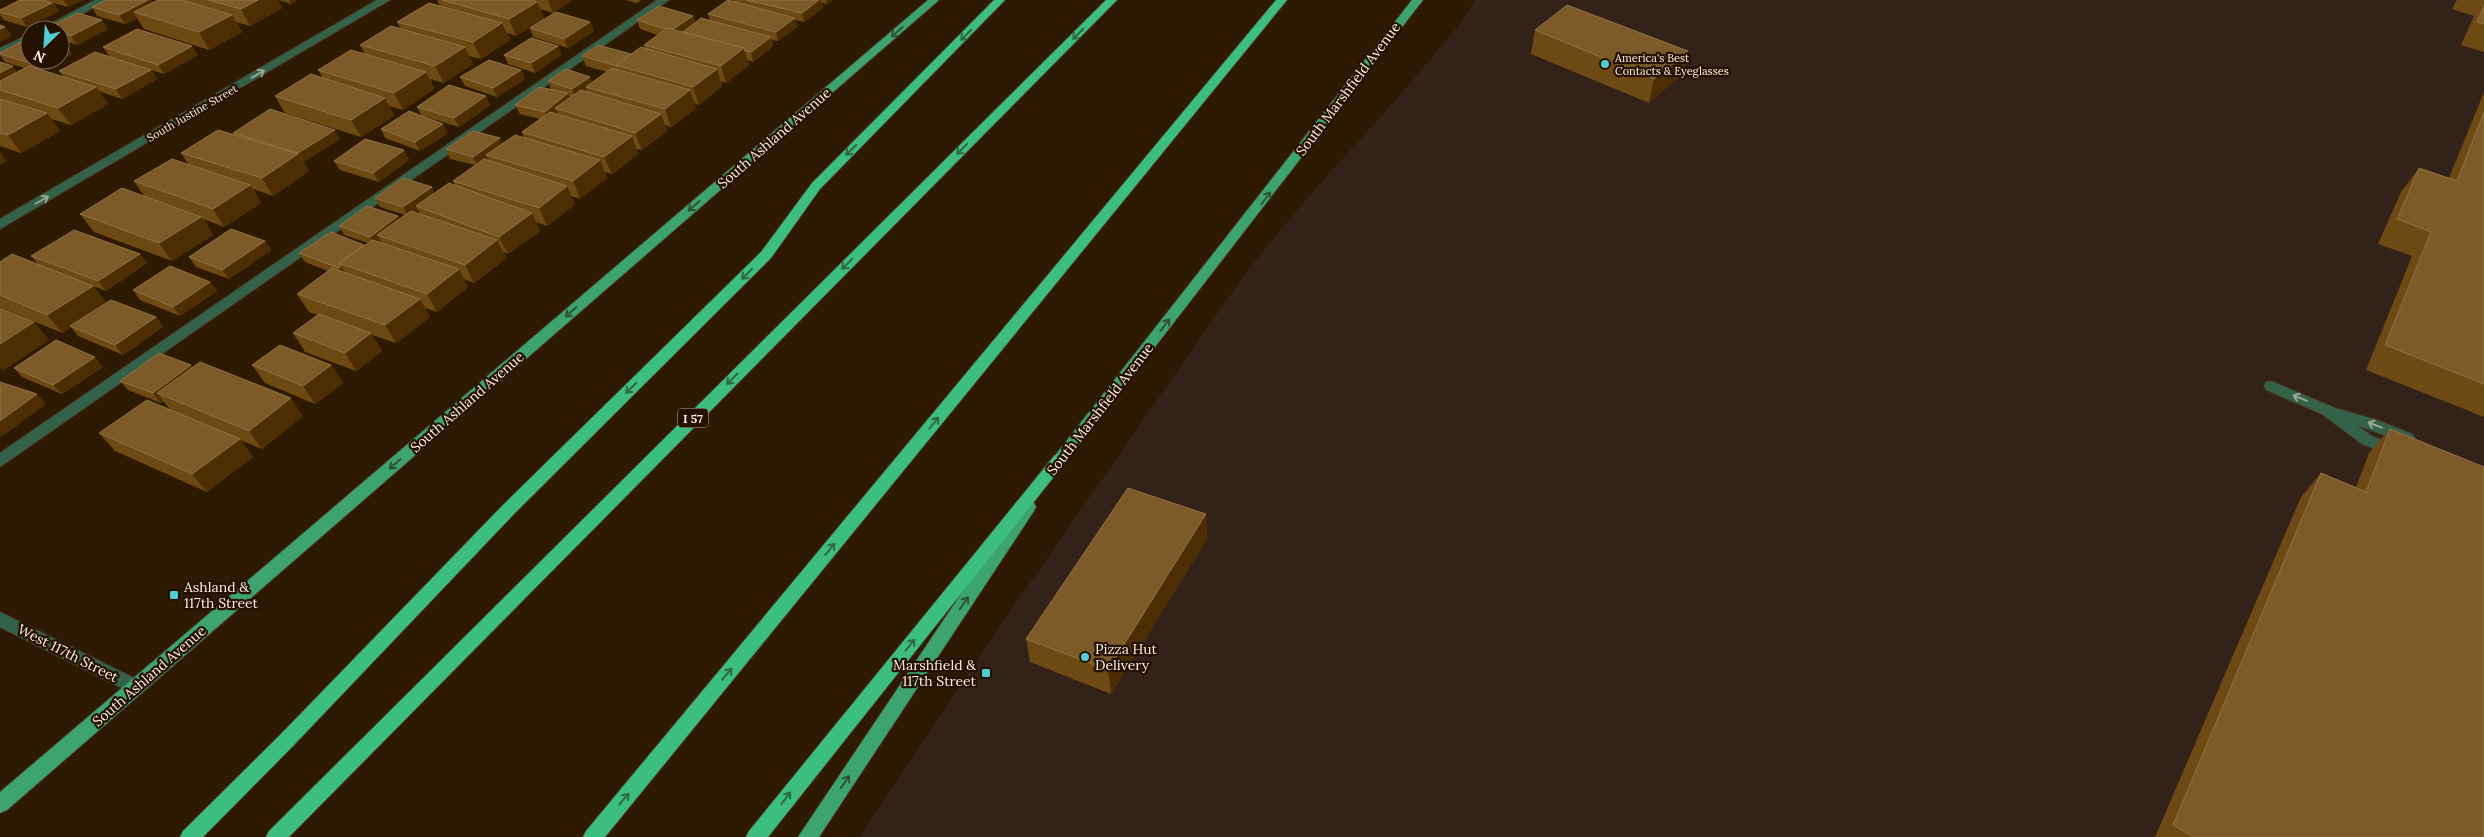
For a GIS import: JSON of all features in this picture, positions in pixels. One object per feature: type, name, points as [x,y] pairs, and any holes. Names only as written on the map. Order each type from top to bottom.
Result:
[{"type":"highway","points":[[190,837],[287,740],[509,509],[766,255],[816,186],[1000,0]]},
{"type":"highway","name":"I 57","points":[[276,837],[1112,0]]},
{"type":"highway","points":[[593,837],[1282,0]]},
{"type":"highway","points":[[756,837],[1059,460]]},
{"type":"main road","name":"South Ashland Avenue","points":[[0,804],[934,0]]},
{"type":"main road","name":"South Marshfield Avenue","points":[[808,837],[1059,460],[1240,232],[1418,0]]},
{"type":"street","points":[[64,20],[103,0]]},
{"type":"street","name":"South Justine Street","points":[[0,225],[385,0]]},
{"type":"street","points":[[0,462],[664,0]]},
{"type":"street","points":[[0,52],[20,42]]},
{"type":"street","points":[[2271,386],[2327,410],[2372,424],[2424,445]]},
{"type":"street","points":[[2327,410],[2367,440],[2412,459]]},
{"type":"street","name":"West 117th Street","points":[[0,619],[136,687]]},
{"type":"shaded area","points":[[1475,0],[2484,0],[2484,837],[860,837],[986,646],[1249,268],[1302,204],[1402,93],[1458,26]]},
{"type":"building","points":[[20,0],[43,0],[52,3],[21,18],[0,12],[0,10]]},
{"type":"building","points":[[106,0],[148,0],[119,15],[92,7]]},
{"type":"building","points":[[158,0],[182,0],[232,15],[199,32],[134,12]]},
{"type":"building","points":[[208,0],[258,0],[241,9]]},
{"type":"building","points":[[442,0],[531,0],[537,2],[509,19]]},
{"type":"building","points":[[728,0],[795,18],[776,32],[708,14]]},
{"type":"building","points":[[746,0],[819,0],[802,13]]},
{"type":"building","points":[[429,3],[502,23],[473,42],[397,22]]},
{"type":"building","points":[[1567,5],[1688,51],[1654,79],[1535,30]]},
{"type":"building","points":[[659,6],[693,16],[673,29],[665,29],[637,20]]},
{"type":"building","points":[[2484,6],[2484,24],[2477,22]]},
{"type":"building","points":[[556,12],[590,22],[564,39],[530,28]]},
{"type":"building","points":[[78,13],[102,20],[71,36],[70,20],[64,20]]},
{"type":"building","points":[[701,18],[771,37],[751,52],[745,51],[744,48],[683,32]]},
{"type":"building","points":[[391,26],[465,47],[435,66],[360,45]]},
{"type":"building","points":[[667,28],[744,48],[721,66],[644,45]]},
{"type":"building","points":[[137,29],[192,46],[158,65],[103,47]]},
{"type":"building","points":[[531,38],[558,46],[531,63],[504,55]]},
{"type":"building","points":[[20,42],[20,60],[0,53]]},
{"type":"building","points":[[598,45],[631,54],[617,66],[582,56]]},
{"type":"building","points":[[641,47],[717,69],[693,87],[616,65]]},
{"type":"building","points":[[351,50],[426,72],[394,93],[318,70]]},
{"type":"building","points":[[95,52],[151,70],[116,89],[59,71],[70,70],[70,65]]},
{"type":"building","points":[[489,60],[521,70],[493,88],[460,77]]},
{"type":"building","points":[[0,62],[13,66],[0,73]]},
{"type":"building","points":[[612,68],[690,90],[665,109],[586,87]]},
{"type":"building","points":[[566,69],[590,77],[572,89],[548,81]]},
{"type":"building","points":[[21,70],[42,70],[96,87],[58,108],[0,90],[0,81]]},
{"type":"building","points":[[311,74],[385,98],[351,120],[275,96]]},
{"type":"building","points":[[449,85],[486,96],[454,118],[417,107]]},
{"type":"building","points":[[539,87],[568,93],[545,112],[515,105]]},
{"type":"building","points":[[581,90],[661,114],[635,133],[555,108]]},
{"type":"building","points":[[0,99],[47,113],[8,135],[0,133]]},
{"type":"building","points":[[270,109],[335,130],[298,153],[233,133]]},
{"type":"building","points":[[409,111],[443,124],[415,142],[381,129]]},
{"type":"building","points":[[550,112],[632,136],[604,157],[522,132]]},
{"type":"building","points":[[2484,112],[2484,384],[2385,345],[2431,232],[2397,219],[2419,168],[2457,181]]},
{"type":"building","points":[[218,130],[298,154],[262,178],[181,153]]},
{"type":"building","points":[[473,131],[500,138],[473,157],[446,149]]},
{"type":"building","points":[[515,135],[600,160],[573,181],[486,155]]},
{"type":"building","points":[[365,139],[404,150],[373,173],[334,161]]},
{"type":"building","points":[[172,159],[250,185],[213,209],[134,181]]},
{"type":"building","points":[[484,159],[567,186],[539,208],[453,181]]},
{"type":"building","points":[[403,178],[432,187],[403,207],[375,198]]},
{"type":"building","points":[[449,183],[532,213],[499,237],[416,206]]},
{"type":"building","points":[[122,188],[201,217],[159,243],[80,214]]},
{"type":"building","points":[[367,206],[398,216],[370,237],[339,226]]},
{"type":"building","points":[[411,211],[497,240],[465,265],[377,235]]},
{"type":"building","points":[[231,229],[265,241],[222,270],[189,257]]},
{"type":"building","points":[[74,230],[140,254],[98,281],[31,256]]},
{"type":"building","points":[[331,232],[364,245],[339,263],[341,266],[339,268],[299,253]]},
{"type":"building","points":[[373,240],[459,269],[427,294],[339,263]]},
{"type":"building","points":[[12,254],[93,286],[47,315],[0,295],[0,262]]},
{"type":"building","points":[[170,266],[210,282],[173,307],[133,290]]},
{"type":"building","points":[[332,268],[420,299],[385,325],[297,294]]},
{"type":"building","points":[[111,300],[156,317],[115,345],[70,326]]},
{"type":"building","points":[[0,308],[34,322],[0,344]]},
{"type":"building","points":[[319,314],[371,333],[345,353],[293,333]]},
{"type":"building","points":[[56,340],[95,357],[53,385],[14,368]]},
{"type":"building","points":[[280,345],[331,365],[303,386],[252,365]]},
{"type":"building","points":[[159,353],[191,365],[153,393],[120,381]]},
{"type":"building","points":[[200,362],[291,398],[249,431],[157,393]]},
{"type":"building","points":[[0,382],[37,394],[0,421]]},
{"type":"building","points":[[147,400],[240,439],[192,474],[99,433]]},
{"type":"building","points":[[2390,429],[2484,467],[2484,837],[2194,837],[2173,825],[2321,473],[2366,492]]},
{"type":"building","points":[[1128,488],[1206,514],[1108,670],[1026,639]]},
{"type":"place","name":"America's Best Contacts & Eyeglasses","points":[[1605,64]]},
{"type":"place","name":"Ashland & 117th Street","points":[[174,595]]},
{"type":"place","name":"Pizza Hut Delivery","points":[[1085,657]]},
{"type":"place","name":"Marshfield & 117th Street","points":[[986,673]]}]
